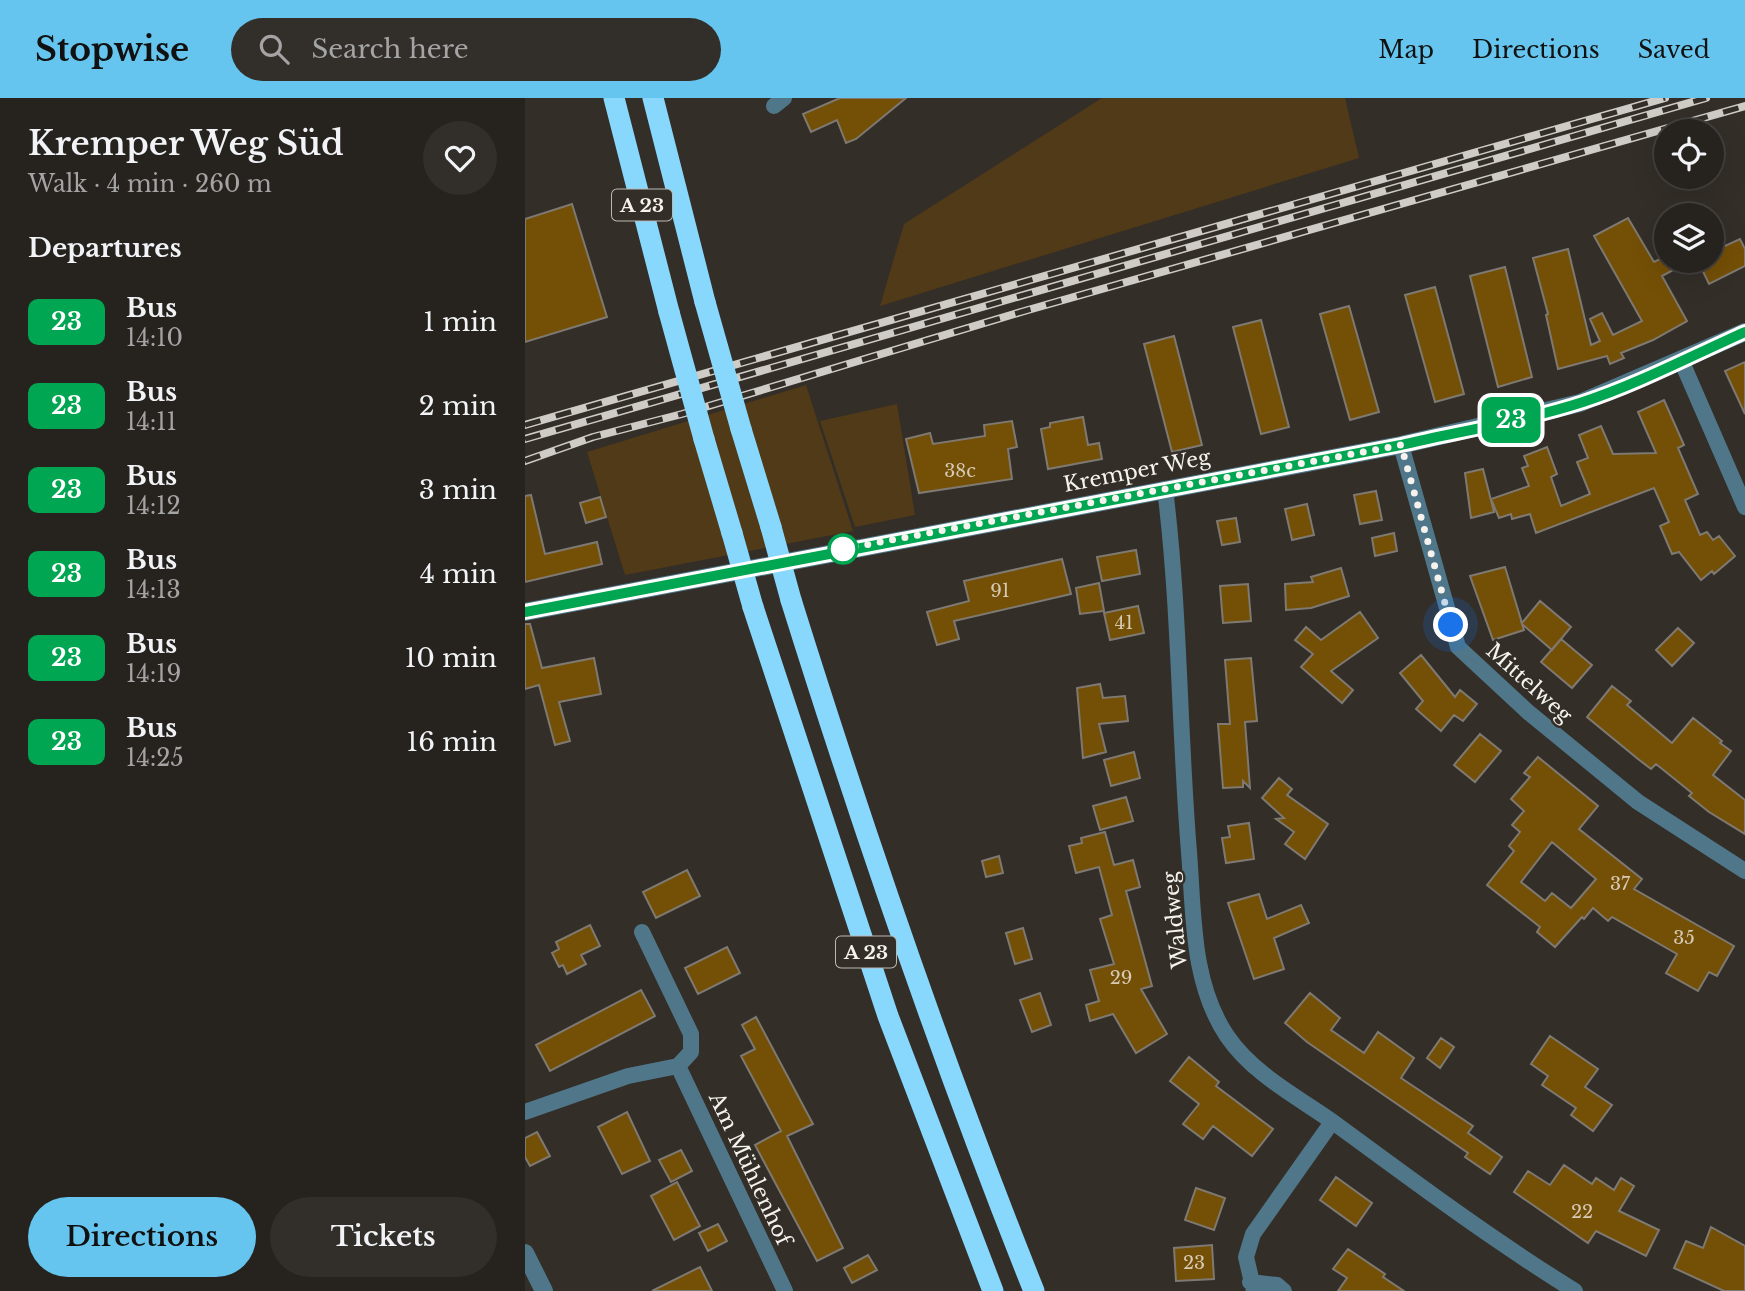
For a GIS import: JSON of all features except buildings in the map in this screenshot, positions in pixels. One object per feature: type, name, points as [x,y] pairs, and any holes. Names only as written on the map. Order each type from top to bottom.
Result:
[{"type":"highway","name":"A 23","points":[[614,98],[669,313],[753,607],[888,1016],[993,1291]]},
{"type":"highway","name":"A 23","points":[[653,98],[705,302],[741,429],[859,817],[976,1146],[1034,1291]]},
{"type":"street","name":"Kremper Weg","points":[[525,612],[1401,445],[1580,403],[1745,332]]},
{"type":"street","points":[[1681,360],[1745,507]]},
{"type":"street","name":"Mittelweg","points":[[1401,445],[1458,647],[1528,712],[1638,802],[1745,871]]},
{"type":"street","name":"Waldweg","points":[[1165,489],[1173,555],[1182,761],[1198,967],[1210,1002],[1227,1035],[1253,1066],[1429,1193],[1575,1291]]},
{"type":"street","points":[[525,1112],[628,1076],[678,1066],[691,1052],[691,1034],[642,932]]},
{"type":"street","name":"Am Mühlenhof","points":[[678,1066],[785,1291]]},
{"type":"street","points":[[1284,1291],[1277,1285],[1252,1287],[1246,1257],[1253,1234],[1332,1122]]},
{"type":"street","points":[[525,1253],[544,1291]]},
{"type":"shaded area","points":[[1102,98],[1345,98],[1359,158],[880,306],[904,224]]},
{"type":"shaded area","points":[[806,385],[853,531],[625,575],[587,452]]},
{"type":"shaded area","points":[[897,404],[915,515],[855,527],[820,421]]},
{"type":"railway","points":[[525,425],[1665,98]]},
{"type":"railway","points":[[525,439],[1706,98]]},
{"type":"railway","points":[[525,461],[593,437],[682,414],[1021,312],[1745,106]]},
{"type":"bus line","name":"23","points":[[525,612],[1401,445],[1494,424],[1580,403],[1605,394],[1745,332]]},
{"type":"route","points":[[843,549],[1401,445],[1451,625]]}]
